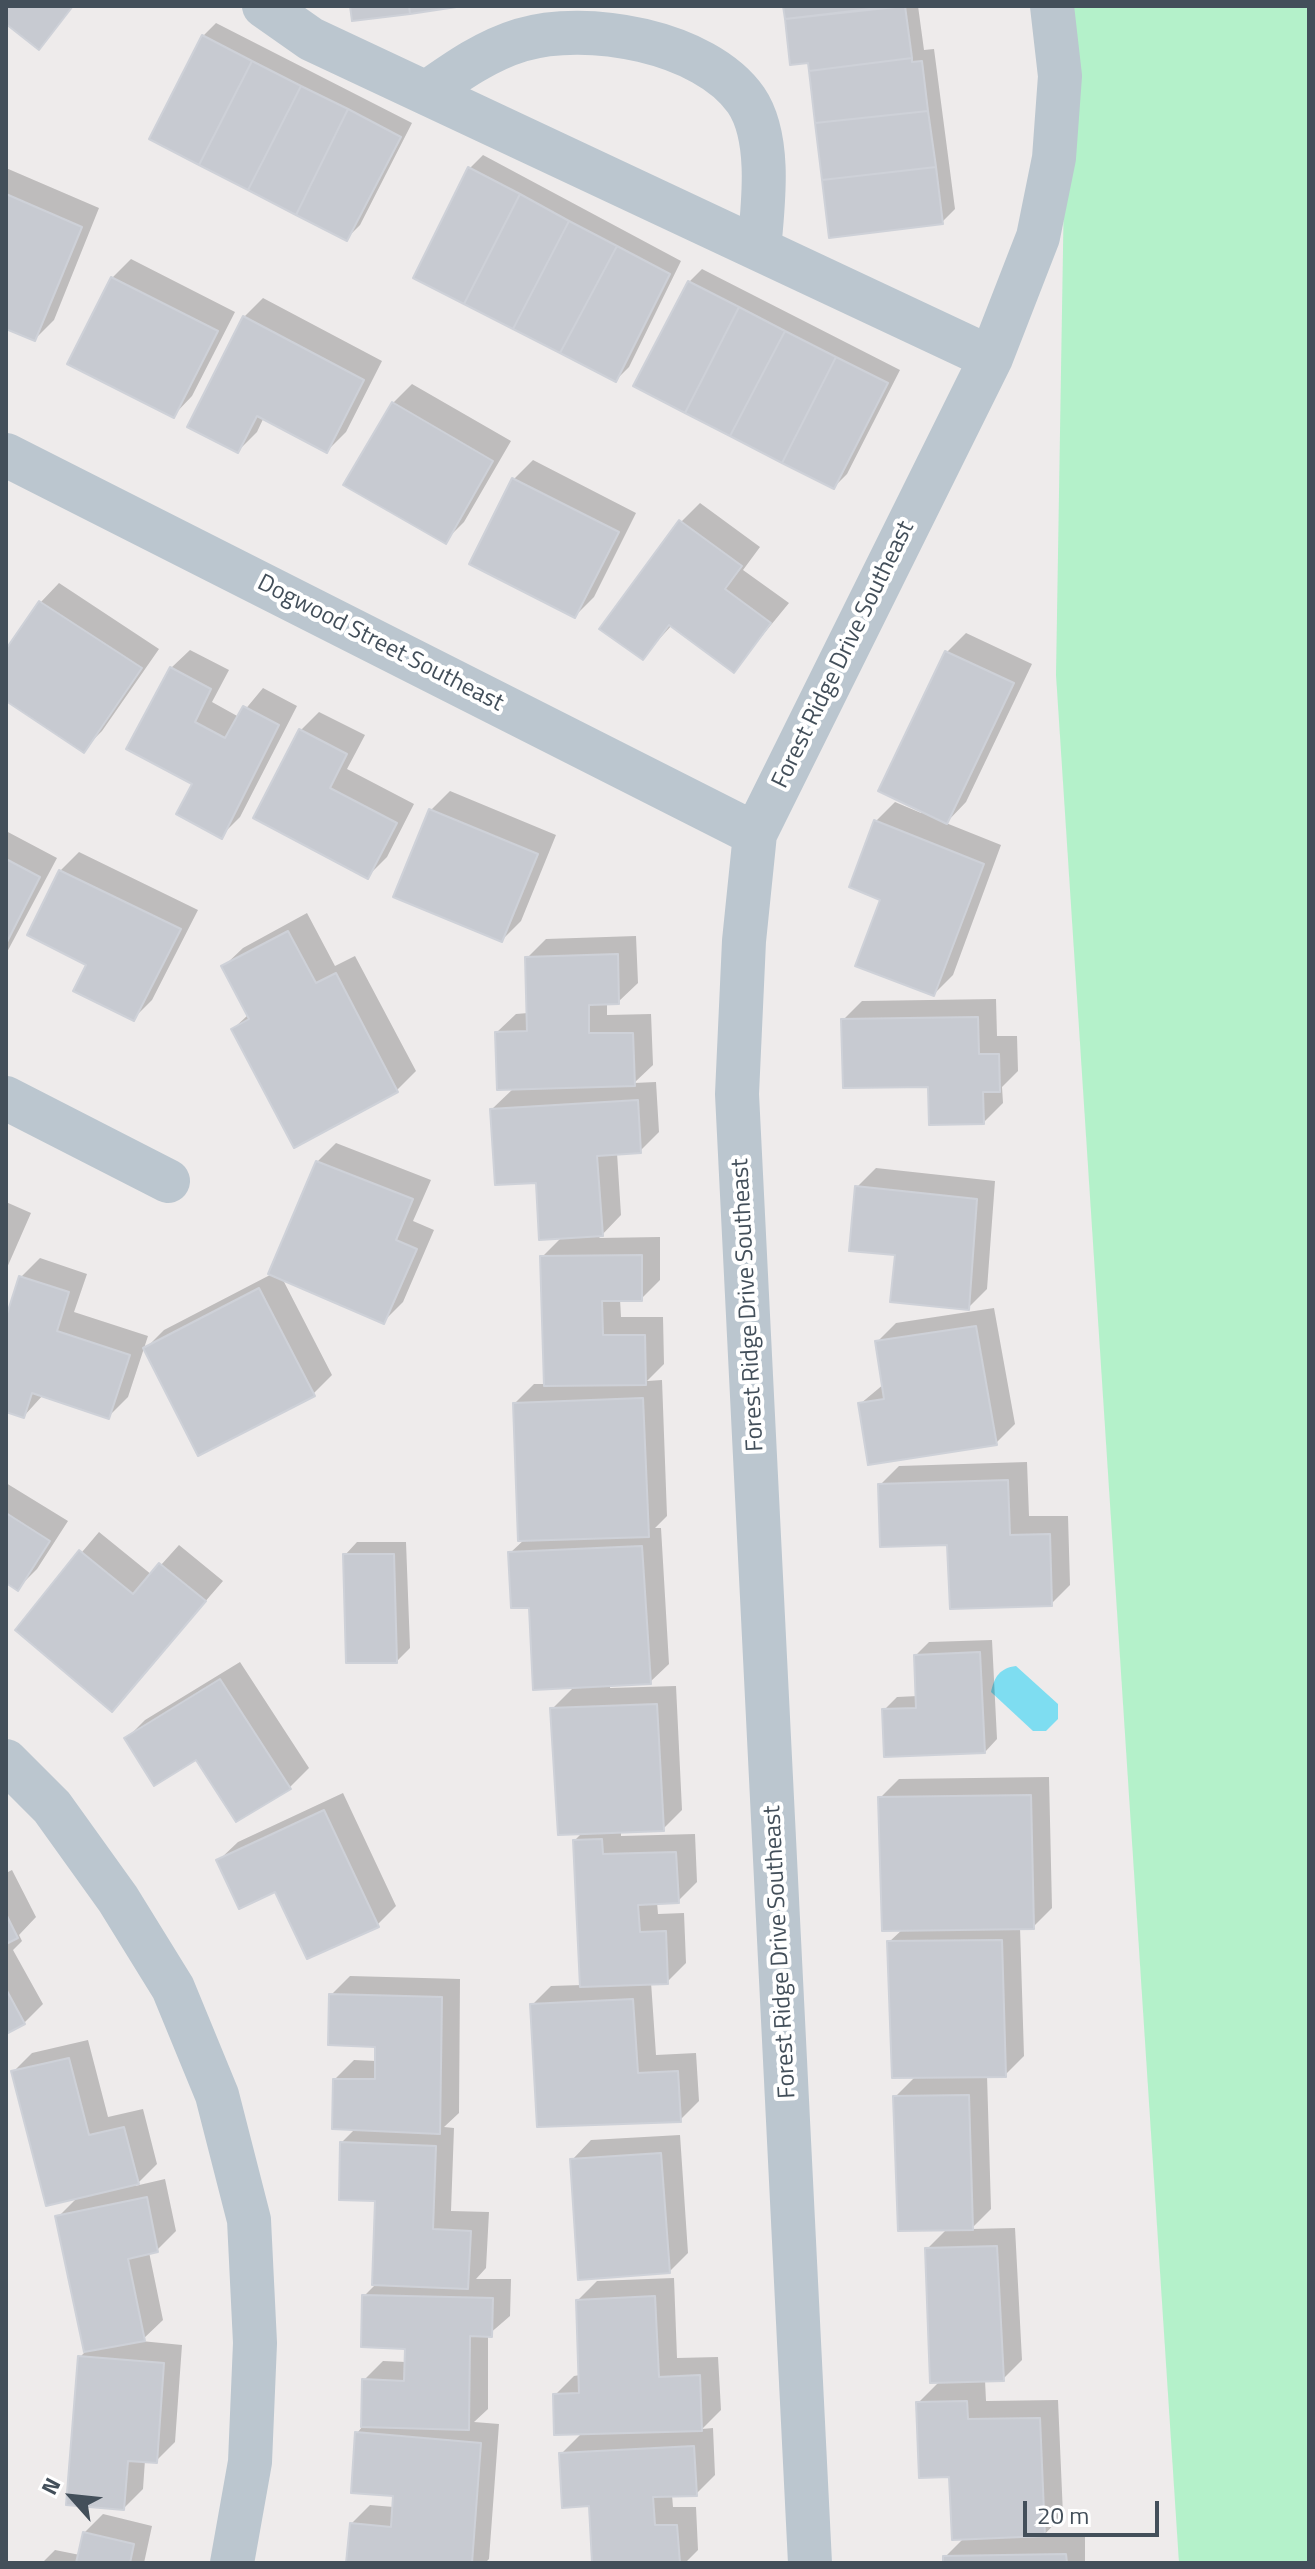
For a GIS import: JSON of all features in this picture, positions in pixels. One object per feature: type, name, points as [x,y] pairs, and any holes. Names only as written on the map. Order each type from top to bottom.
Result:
[{"type":"street","points":[[264,6],[311,39],[991,358]]},
{"type":"street","name":"Forest Ridge Drive Southeast","points":[[810,2563],[737,1094],[744,941],[755,834],[991,358],[1038,237],[1054,158],[1060,76],[1052,6]]},
{"type":"street","points":[[426,93],[473,60],[523,40],[570,32],[633,37],[678,52],[718,74],[746,100],[759,138],[766,177],[759,249]]},
{"type":"street","name":"Dogwood Street Southeast","points":[[6,455],[755,834]]},
{"type":"street","points":[[6,1098],[168,1181]]},
{"type":"street","points":[[6,1761],[52,1807],[118,1899],[173,1988],[217,2095],[249,2220],[255,2343],[250,2462],[232,2563]]},
{"type":"green space","points":[[1067,6],[1309,6],[1309,2563],[1179,2563],[1056,675]]},
{"type":"water","points":[[1016,1666],[1058,1704],[1058,1719],[1046,1731],[1033,1731],[991,1692],[999,1674]]},
{"type":"building","points":[[6,6],[73,6],[39,50],[6,24]]},
{"type":"building","points":[[350,6],[409,6],[410,14],[352,21]]},
{"type":"building","points":[[409,6],[463,6],[410,14]]},
{"type":"building","points":[[783,6],[895,6],[785,19]]},
{"type":"building","points":[[905,6],[912,58],[809,71],[808,63],[790,65],[785,19]]},
{"type":"building","points":[[202,35],[252,61],[199,165],[149,139]]},
{"type":"building","points":[[912,58],[912,62],[922,61],[928,111],[815,123],[809,71]]},
{"type":"building","points":[[252,61],[301,86],[248,190],[199,165]]},
{"type":"building","points":[[301,86],[348,109],[296,215],[248,190]]},
{"type":"building","points":[[348,109],[401,137],[347,241],[296,215]]},
{"type":"building","points":[[928,111],[936,167],[822,180],[815,123]]},
{"type":"building","points":[[468,167],[520,194],[464,304],[413,278]]},
{"type":"building","points":[[936,167],[943,224],[829,238],[822,180]]},
{"type":"building","points":[[6,194],[82,227],[35,341],[6,329]]},
{"type":"building","points":[[520,194],[569,221],[513,329],[464,304]]},
{"type":"building","points":[[569,221],[617,246],[560,353],[513,329]]},
{"type":"building","points":[[617,246],[670,274],[616,382],[560,353]]},
{"type":"building","points":[[111,277],[218,331],[174,418],[67,364]]},
{"type":"building","points":[[688,281],[739,307],[685,413],[633,386]]},
{"type":"building","points":[[739,307],[785,331],[730,436],[685,413]]},
{"type":"building","points":[[243,316],[364,380],[327,453],[257,416],[238,453],[187,427]]},
{"type":"building","points":[[785,331],[836,357],[782,463],[730,436]]},
{"type":"building","points":[[836,357],[888,383],[834,489],[782,463]]},
{"type":"building","points":[[392,402],[493,461],[446,544],[343,485]]},
{"type":"building","points":[[512,478],[619,532],[575,618],[469,564]]},
{"type":"building","points":[[679,520],[742,566],[725,589],[771,623],[734,673],[669,625],[643,660],[599,629]]},
{"type":"building","points":[[39,601],[142,668],[84,753],[6,701],[6,649]]},
{"type":"building","points":[[945,651],[1014,683],[947,824],[878,791]]},
{"type":"building","points":[[170,667],[211,689],[195,722],[225,738],[243,706],[279,725],[222,839],[176,814],[192,784],[126,749]]},
{"type":"building","points":[[299,729],[347,754],[330,788],[397,823],[368,879],[253,818]]},
{"type":"building","points":[[429,809],[538,854],[502,942],[393,897]]},
{"type":"building","points":[[874,820],[984,864],[934,996],[855,966],[880,900],[849,887]]},
{"type":"building","points":[[6,859],[40,877],[6,944]]},
{"type":"building","points":[[59,870],[181,929],[134,1021],[73,991],[86,965],[27,935]]},
{"type":"building","points":[[288,931],[316,983],[336,973],[398,1092],[294,1148],[231,1029],[249,1019],[221,966]]},
{"type":"building","points":[[618,954],[619,1004],[589,1005],[589,1033],[633,1033],[635,1086],[497,1090],[495,1032],[527,1031],[525,957]]},
{"type":"building","points":[[978,1017],[979,1054],[999,1054],[1000,1092],[983,1092],[984,1124],[929,1125],[928,1087],[843,1088],[841,1019]]},
{"type":"building","points":[[638,1100],[641,1153],[597,1156],[603,1236],[539,1240],[536,1183],[495,1185],[490,1109]]},
{"type":"building","points":[[316,1161],[413,1199],[396,1240],[417,1249],[384,1324],[268,1274]]},
{"type":"building","points":[[855,1186],[977,1199],[969,1310],[890,1302],[895,1255],[849,1251]]},
{"type":"building","points":[[642,1255],[642,1301],[602,1301],[603,1335],[645,1335],[646,1385],[544,1386],[540,1256]]},
{"type":"building","points":[[19,1276],[69,1292],[57,1331],[130,1355],[109,1419],[32,1393],[24,1418],[6,1412],[6,1317]]},
{"type":"building","points":[[259,1288],[315,1396],[198,1456],[143,1348]]},
{"type":"building","points":[[976,1326],[997,1445],[868,1465],[858,1403],[884,1399],[875,1341]]},
{"type":"building","points":[[643,1398],[649,1537],[518,1541],[513,1403]]},
{"type":"building","points":[[1008,1480],[1010,1535],[1050,1534],[1052,1606],[950,1609],[947,1545],[880,1547],[878,1484]]},
{"type":"building","points":[[6,1513],[50,1541],[18,1591],[6,1583]]},
{"type":"building","points":[[642,1546],[651,1684],[533,1690],[529,1608],[511,1608],[508,1552]]},
{"type":"building","points":[[79,1550],[133,1594],[159,1563],[206,1601],[112,1712],[15,1630]]},
{"type":"building","points":[[343,1554],[394,1554],[397,1663],[346,1663]]},
{"type":"building","points":[[980,1652],[985,1753],[884,1757],[882,1709],[916,1708],[914,1655]]},
{"type":"building","points":[[220,1679],[291,1789],[236,1822],[196,1760],[154,1786],[124,1738]]},
{"type":"building","points":[[657,1704],[664,1831],[558,1835],[550,1708]]},
{"type":"building","points":[[1031,1795],[1034,1929],[882,1931],[878,1797]]},
{"type":"building","points":[[324,1810],[379,1927],[307,1959],[275,1892],[239,1909],[216,1860]]},
{"type":"building","points":[[602,1839],[603,1854],[676,1852],[679,1903],[638,1905],[640,1932],[666,1931],[668,1984],[580,1987],[573,1840]]},
{"type":"building","points":[[6,1914],[18,1938],[6,1944]]},
{"type":"building","points":[[1002,1940],[1006,2077],[892,2078],[887,1941]]},
{"type":"building","points":[[6,1989],[25,2024],[6,2034]]},
{"type":"building","points":[[329,1994],[442,1997],[440,2134],[332,2129],[333,2079],[375,2079],[375,2047],[328,2045]]},
{"type":"building","points":[[633,1999],[638,2073],[678,2071],[681,2122],[537,2127],[530,2004]]},
{"type":"building","points":[[69,2058],[89,2135],[124,2127],[139,2184],[46,2206],[11,2071]]},
{"type":"building","points":[[969,2095],[973,2230],[898,2231],[893,2096]]},
{"type":"building","points":[[340,2142],[436,2146],[433,2229],[471,2231],[468,2289],[372,2285],[375,2201],[339,2200]]},
{"type":"building","points":[[661,2153],[670,2273],[578,2280],[570,2159]]},
{"type":"building","points":[[147,2197],[158,2252],[128,2259],[145,2341],[84,2352],[55,2216]]},
{"type":"building","points":[[997,2246],[1004,2381],[930,2383],[925,2248]]},
{"type":"building","points":[[362,2295],[493,2298],[492,2337],[470,2336],[469,2430],[361,2427],[362,2379],[404,2381],[405,2349],[361,2347]]},
{"type":"building","points":[[655,2296],[659,2377],[700,2375],[702,2431],[554,2435],[553,2394],[579,2393],[576,2300]]},
{"type":"building","points":[[78,2356],[164,2363],[157,2463],[128,2461],[124,2510],[66,2505]]},
{"type":"building","points":[[967,2401],[968,2419],[1040,2418],[1045,2536],[952,2540],[949,2477],[919,2478],[916,2402]]},
{"type":"building","points":[[355,2432],[481,2443],[472,2563],[346,2563],[350,2523],[391,2527],[393,2496],[351,2493]]},
{"type":"building","points":[[694,2446],[697,2496],[653,2497],[655,2525],[677,2525],[680,2563],[592,2563],[589,2506],[562,2508],[559,2453]]},
{"type":"building","points":[[83,2532],[134,2544],[130,2563],[76,2563]]},
{"type":"building","points":[[1066,2554],[1067,2563],[943,2563],[943,2556]]}]
